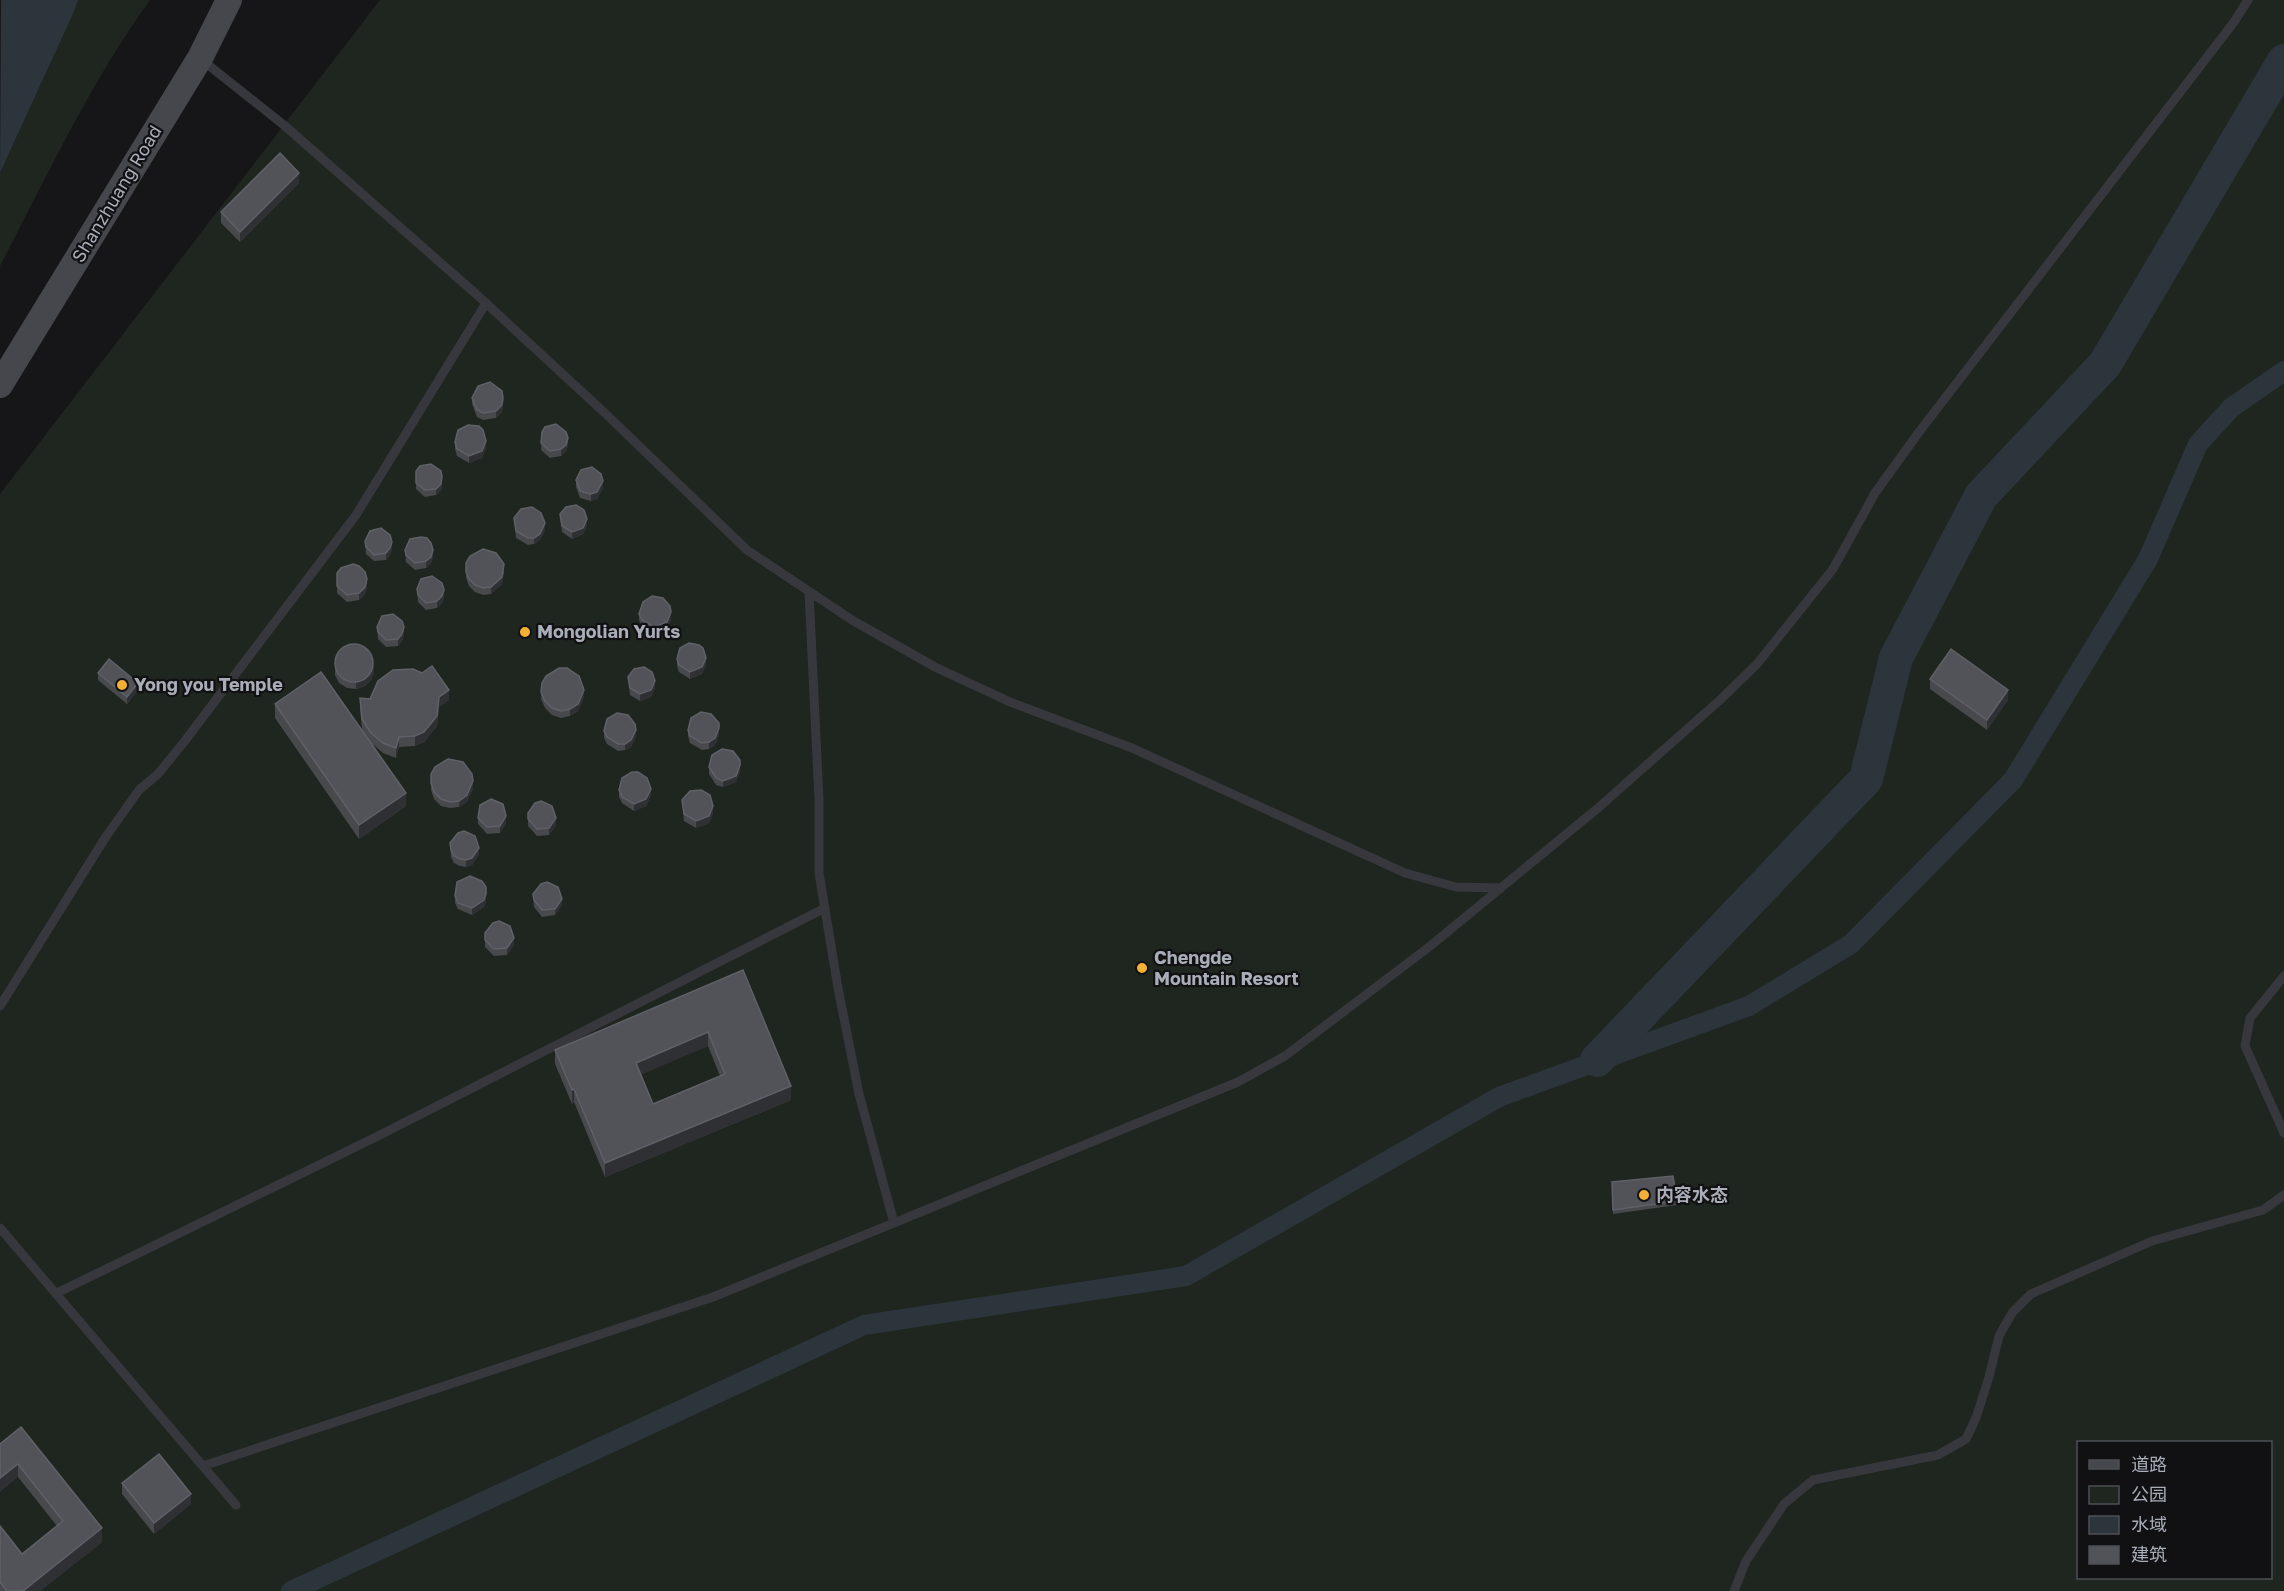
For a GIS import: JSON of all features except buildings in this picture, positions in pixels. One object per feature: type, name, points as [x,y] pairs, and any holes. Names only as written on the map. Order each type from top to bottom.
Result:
[{"type":"main road","name":"Shanzhuang Road","points":[[0,385],[200,58],[229,0]]},
{"type":"lane","points":[[203,1466],[713,1297],[1238,1082],[1286,1056],[1429,947],[1598,808],[1720,700],[1757,664],[1833,569],[1875,493],[1919,432],[2234,22],[2248,0]]},
{"type":"lane","points":[[200,58],[285,126],[486,303],[607,415],[747,550],[808,592],[852,620],[945,672],[1010,702],[1132,748],[1405,873],[1456,887],[1501,888]]},
{"type":"lane","points":[[0,1006],[24,971],[83,871],[139,790],[158,774],[184,742],[356,515],[486,303]]},
{"type":"lane","points":[[808,592],[819,799],[819,873],[859,1094],[894,1223]]},
{"type":"lane","points":[[57,1293],[369,1140],[825,908]]},
{"type":"lane","points":[[2284,976],[2250,1017],[2245,1046],[2284,1133]]},
{"type":"lane","points":[[1734,1591],[1746,1562],[1784,1504],[1813,1480],[1938,1455],[1966,1439],[1980,1408],[1999,1336],[2012,1313],[2031,1294],[2152,1241],[2263,1210],[2284,1195]]},
{"type":"lane","points":[[0,1228],[236,1505]]},
{"type":"green space","points":[[78,0],[150,0],[89,97],[0,266],[0,173]]},
{"type":"green space","name":"Chengde Mountain Resort","points":[[380,0],[2284,0],[2284,1591],[0,1591],[0,494]]},
{"type":"water","points":[[1,0],[78,0],[0,173]]},
{"type":"waterway","points":[[1597,1060],[1866,779],[1896,658],[1981,496],[2105,364],[2284,61]]},
{"type":"waterway","points":[[291,1591],[864,1325],[1186,1276],[1499,1097],[1749,1006],[1851,944],[2013,780],[2148,559],[2198,444],[2231,408],[2284,371]]},
{"type":"place","name":"Mongolian Yurts","points":[[525,632]]},
{"type":"place","name":"Yong you Temple","points":[[122,685]]},
{"type":"place","name":"Chengde Mountain Resort","points":[[1142,968]]},
{"type":"place","name":"内容水态","points":[[1644,1195]]}]
